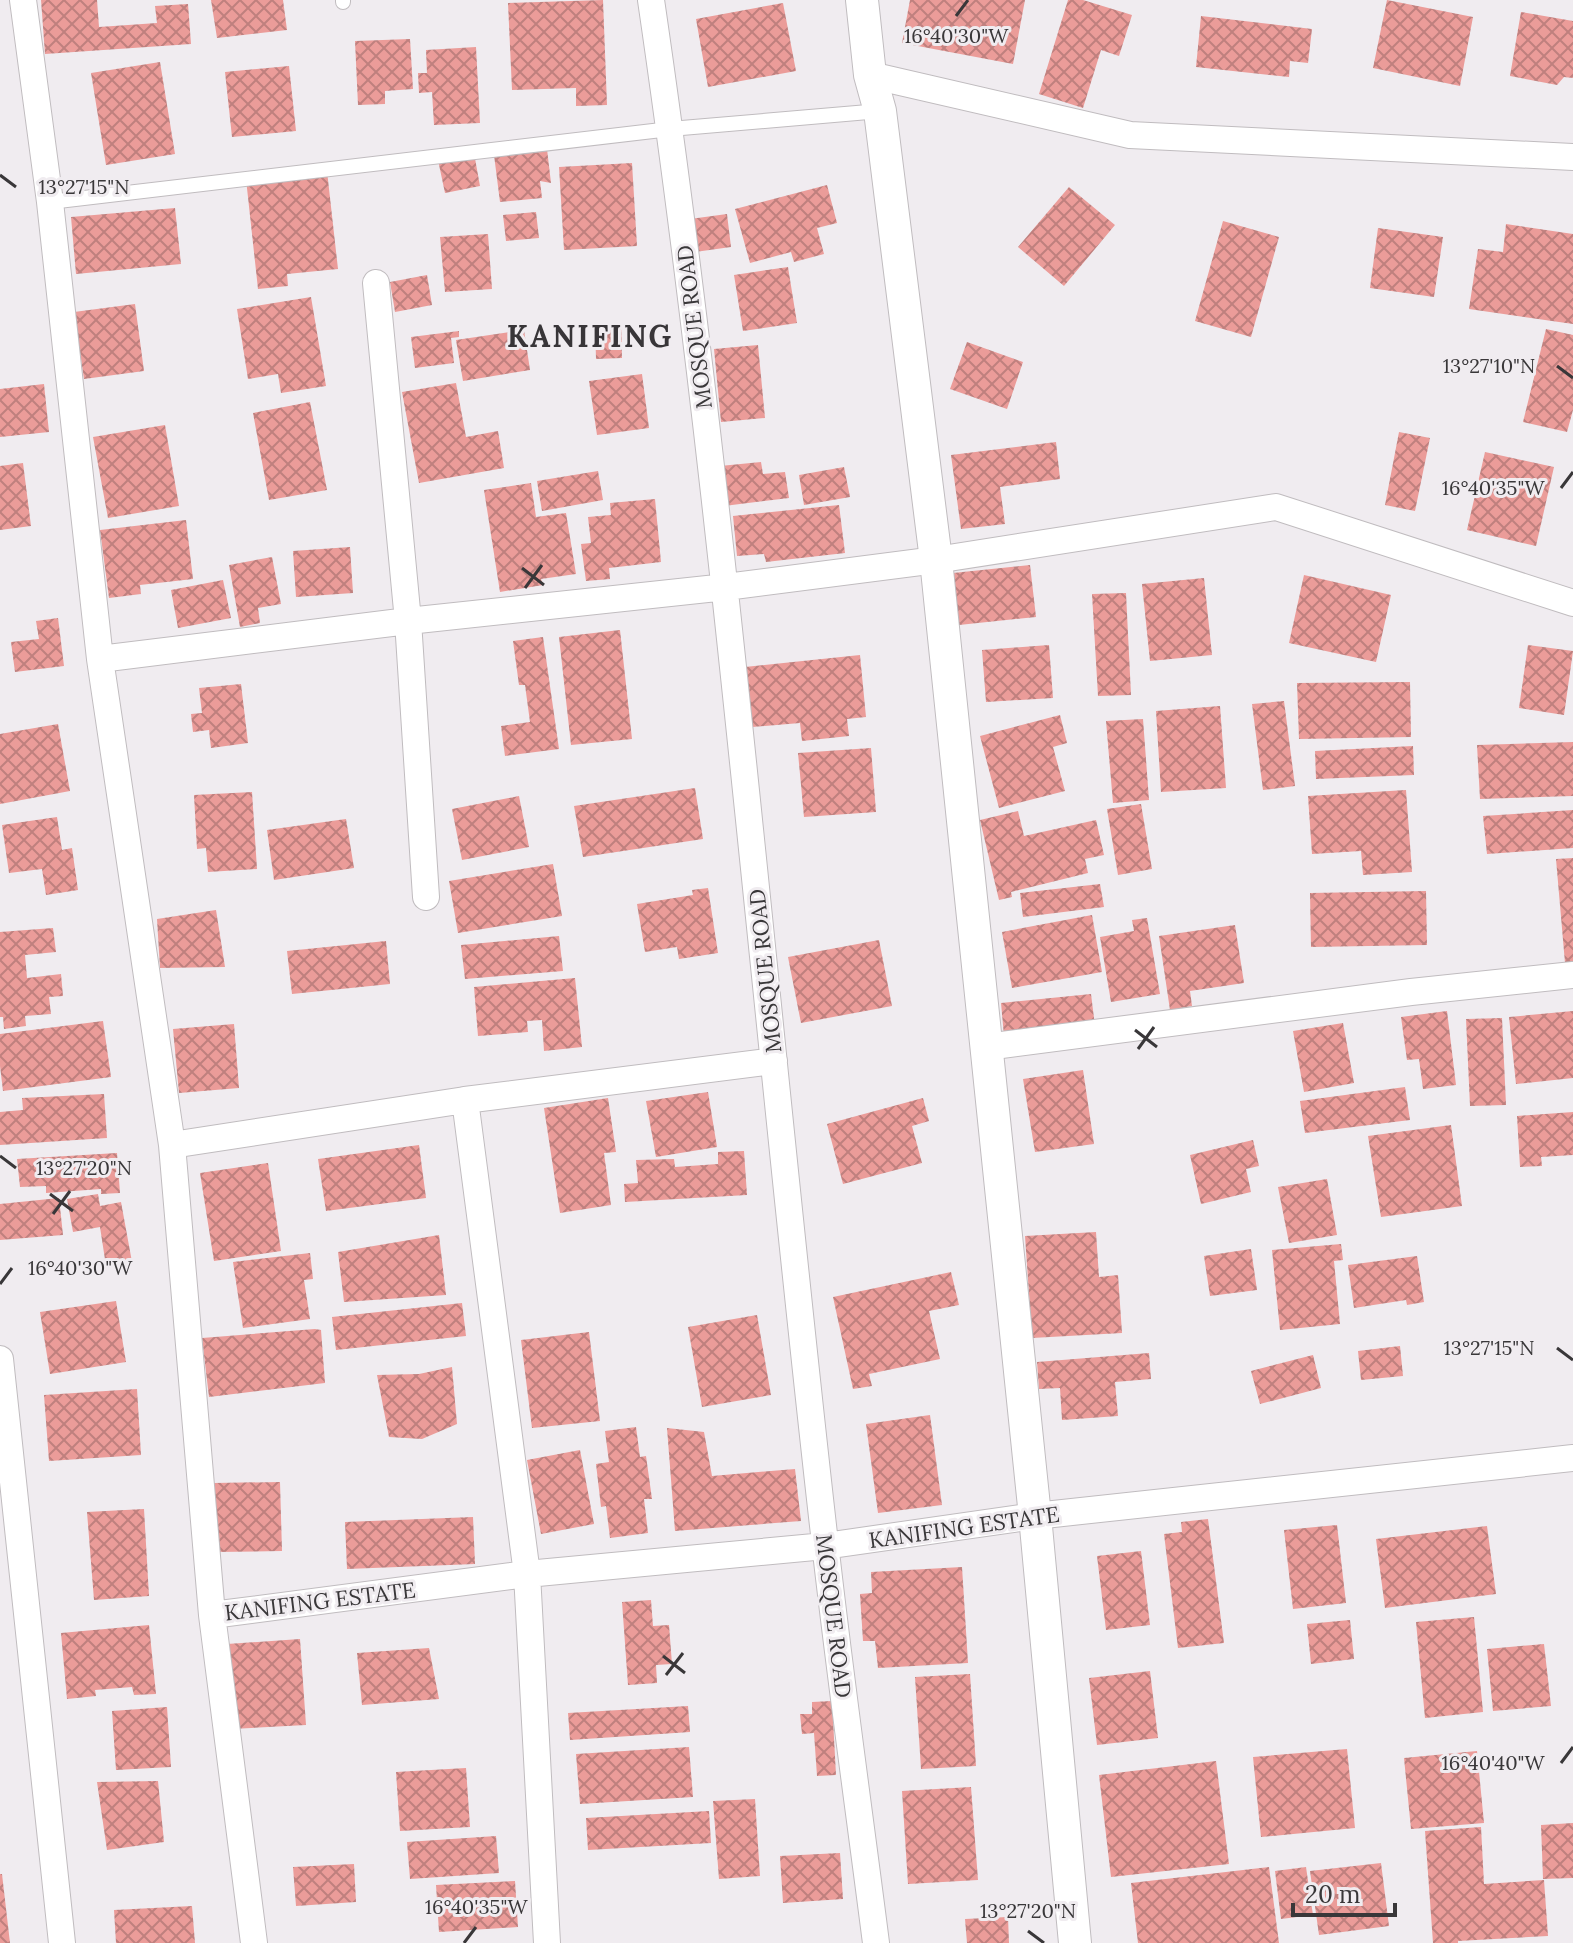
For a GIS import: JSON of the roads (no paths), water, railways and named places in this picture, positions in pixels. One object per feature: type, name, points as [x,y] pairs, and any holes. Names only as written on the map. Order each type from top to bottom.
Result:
[{"type":"street","points":[[23,0],[50,202],[100,659],[172,1145],[212,1615],[254,1943]]},
{"type":"street","name":"MOSQUE ROAD","points":[[651,0],[670,129],[726,587],[825,1546],[876,1943]]},
{"type":"street","points":[[862,0],[870,75],[880,111],[936,560],[1035,1516],[1075,1943]]},
{"type":"street","points":[[870,75],[1130,135],[1573,157]]},
{"type":"street","points":[[376,283],[408,621],[426,897]]},
{"type":"street","points":[[100,659],[936,560],[1276,507],[1573,603]]},
{"type":"street","points":[[986,1047],[1411,992],[1573,975]]},
{"type":"street","points":[[172,1145],[465,1100],[774,1061]]},
{"type":"street","points":[[465,1100],[527,1574],[547,1943]]},
{"type":"street","points":[[0,1359],[5,1446],[62,1943]]},
{"type":"street","name":"KANIFING ESTATE","points":[[212,1615],[527,1574],[825,1546],[1035,1516],[1573,1458]]},
{"type":"lane","points":[[50,202],[670,129],[880,111]]},
{"type":"district","name":"KANIFING","points":[[590,337]]}]
